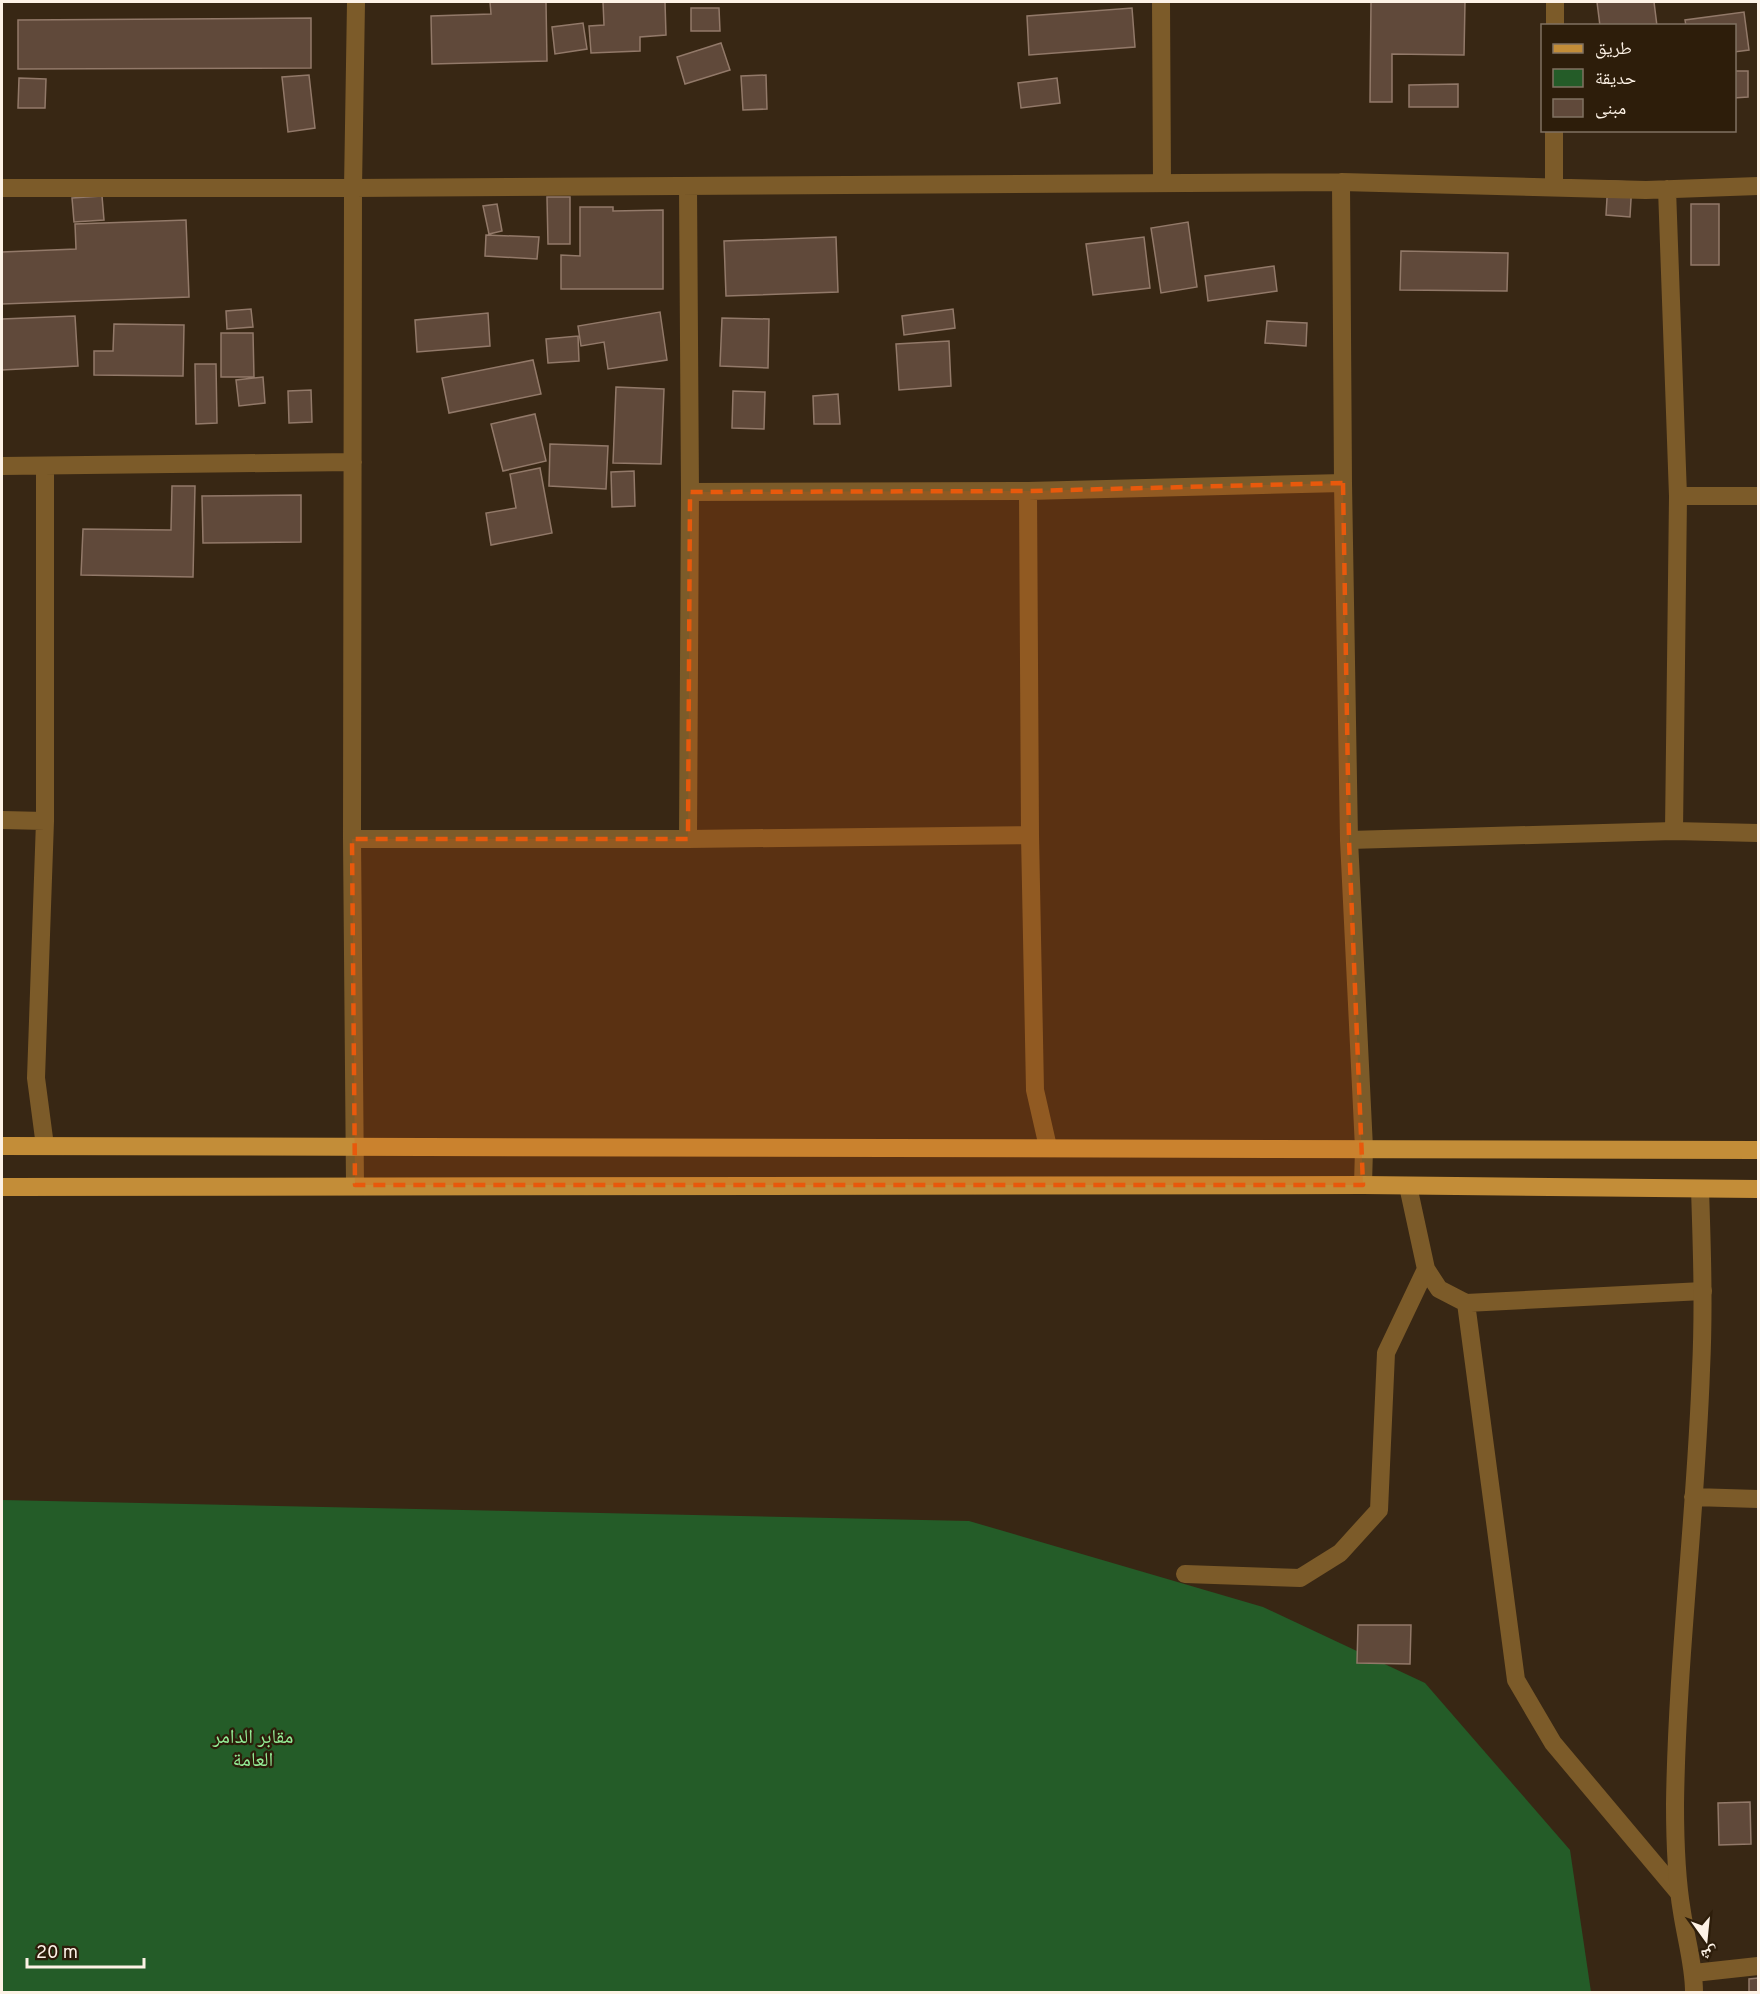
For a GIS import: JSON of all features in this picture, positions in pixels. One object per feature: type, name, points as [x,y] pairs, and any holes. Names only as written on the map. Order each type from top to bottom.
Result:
[{"type":"main road","points":[[2,1146],[1758,1150]]},
{"type":"main road","points":[[2,1186],[1363,1185],[1758,1189]]},
{"type":"street","points":[[355,1185],[352,839],[353,188],[356,2]]},
{"type":"street","points":[[1161,2],[1162,183]]},
{"type":"street","points":[[1555,2],[1555,24]]},
{"type":"street","points":[[1554,132],[1554,187]]},
{"type":"street","points":[[2,188],[1341,182],[1667,189],[1758,186]]},
{"type":"street","points":[[1341,182],[1349,840],[1364,1148],[1363,1185]]},
{"type":"street","points":[[688,186],[690,492],[688,839]]},
{"type":"street","points":[[1667,189],[1678,496],[1674,831]]},
{"type":"street","points":[[2,466],[353,462]]},
{"type":"street","points":[[45,467],[45,821],[36,1078],[45,1146]]},
{"type":"street","points":[[690,492],[1028,492],[1343,483]]},
{"type":"street","points":[[1028,492],[1030,835],[1035,1090],[1048,1147]]},
{"type":"street","points":[[1678,496],[1758,496]]},
{"type":"street","points":[[2,820],[45,821]]},
{"type":"street","points":[[1349,840],[1674,831],[1758,832]]},
{"type":"street","points":[[352,839],[688,839],[1030,835]]},
{"type":"street","points":[[1408,1186],[1426,1269],[1439,1289],[1466,1303],[1703,1292]]},
{"type":"street","points":[[1695,1992],[1694,1973],[1679,1893],[1675,1806],[1701,1371],[1703,1292],[1700,1189]]},
{"type":"street","points":[[1185,1574],[1300,1578],[1340,1553],[1379,1510],[1386,1353],[1426,1269]]},
{"type":"street","points":[[1466,1303],[1516,1680],[1553,1743],[1679,1893]]},
{"type":"street","points":[[1693,1497],[1758,1499]]},
{"type":"street","points":[[1694,1973],[1758,1966]]},
{"type":"highlighted area","points":[[1343,483],[1349,840],[1363,1185],[355,1185],[352,839],[688,839],[690,492],[1028,491]]},
{"type":"green space","name":"مقابر الدامر العامة","points":[[2,1500],[969,1521],[1263,1607],[1425,1683],[1570,1850],[1591,1992],[2,1992]]},
{"type":"building","points":[[490,2],[546,2],[547,61],[432,64],[431,16],[491,14]]},
{"type":"building","points":[[603,2],[665,2],[666,35],[640,37],[640,51],[591,53],[589,26],[604,25]]},
{"type":"building","points":[[1371,2],[1465,2],[1464,55],[1392,54],[1392,102],[1370,102]]},
{"type":"building","points":[[1597,2],[1654,2],[1657,24],[1600,24]]},
{"type":"building","points":[[691,8],[719,8],[720,31],[691,31]]},
{"type":"building","points":[[1132,8],[1135,47],[1029,55],[1027,16]]},
{"type":"building","points":[[1744,12],[1749,50],[1736,52],[1736,24],[1686,24],[1685,20]]},
{"type":"building","points":[[311,18],[311,68],[18,69],[18,20]]},
{"type":"building","points":[[583,23],[587,49],[555,54],[552,27]]},
{"type":"building","points":[[721,43],[730,70],[685,84],[677,57]]},
{"type":"building","points":[[1736,71],[1748,71],[1748,97],[1736,98]]},
{"type":"building","points":[[309,75],[315,128],[288,132],[282,77]]},
{"type":"building","points":[[766,75],[767,109],[743,110],[741,76]]},
{"type":"building","points":[[19,78],[46,79],[45,108],[18,108]]},
{"type":"building","points":[[1057,78],[1060,103],[1021,108],[1018,83]]},
{"type":"building","points":[[1458,84],[1458,107],[1409,107],[1409,85]]},
{"type":"building","points":[[1608,181],[1632,182],[1630,217],[1606,215]]},
{"type":"building","points":[[102,196],[104,220],[74,222],[72,198]]},
{"type":"building","points":[[547,197],[570,197],[570,244],[548,244]]},
{"type":"building","points":[[497,204],[502,231],[489,234],[483,206]]},
{"type":"building","points":[[1691,204],[1719,204],[1719,265],[1691,265]]},
{"type":"building","points":[[580,207],[613,207],[613,211],[663,210],[663,289],[561,289],[561,255],[580,256]]},
{"type":"building","points":[[186,220],[189,297],[2,304],[2,252],[76,249],[75,224]]},
{"type":"building","points":[[1188,222],[1197,287],[1161,293],[1151,228]]},
{"type":"building","points":[[486,235],[539,237],[537,259],[485,256]]},
{"type":"building","points":[[836,237],[838,292],[726,296],[724,241]]},
{"type":"building","points":[[1144,237],[1150,288],[1093,295],[1086,244]]},
{"type":"building","points":[[1401,251],[1508,253],[1507,291],[1400,290]]},
{"type":"building","points":[[1274,266],[1277,291],[1208,301],[1205,276]]},
{"type":"building","points":[[251,309],[253,327],[227,329],[226,311]]},
{"type":"building","points":[[953,309],[955,328],[904,335],[902,316]]},
{"type":"building","points":[[660,312],[667,360],[608,369],[604,342],[581,346],[578,326]]},
{"type":"building","points":[[488,313],[490,346],[417,352],[415,320]]},
{"type":"building","points":[[75,316],[78,366],[2,370],[2,319]]},
{"type":"building","points":[[722,318],[769,319],[768,368],[720,366]]},
{"type":"building","points":[[1267,321],[1307,323],[1306,346],[1265,343]]},
{"type":"building","points":[[114,324],[184,325],[183,376],[94,375],[94,351],[113,351]]},
{"type":"building","points":[[221,333],[253,333],[254,377],[221,377]]},
{"type":"building","points":[[578,336],[579,361],[548,363],[546,339]]},
{"type":"building","points":[[949,341],[951,386],[899,390],[896,344]]},
{"type":"building","points":[[533,360],[541,394],[449,413],[442,378]]},
{"type":"building","points":[[195,364],[216,364],[217,423],[196,424]]},
{"type":"building","points":[[263,377],[265,403],[239,406],[236,380]]},
{"type":"building","points":[[616,387],[664,389],[661,464],[613,463]]},
{"type":"building","points":[[311,390],[312,422],[289,423],[288,391]]},
{"type":"building","points":[[733,391],[765,392],[764,429],[732,428]]},
{"type":"building","points":[[838,394],[840,424],[814,424],[813,396]]},
{"type":"building","points":[[535,414],[546,461],[503,471],[491,424]]},
{"type":"building","points":[[550,444],[608,446],[606,489],[549,486]]},
{"type":"building","points":[[540,468],[552,533],[491,545],[486,513],[516,508],[510,474]]},
{"type":"building","points":[[634,471],[635,506],[612,507],[611,472]]},
{"type":"building","points":[[172,486],[195,486],[193,577],[81,575],[83,529],[171,530]]},
{"type":"building","points":[[301,495],[301,542],[203,543],[202,496]]},
{"type":"building","points":[[1358,1625],[1411,1625],[1410,1664],[1357,1663]]},
{"type":"building","points":[[1750,1802],[1751,1844],[1719,1845],[1718,1803]]},
{"type":"building","points":[[1758,1978],[1758,1992],[1749,1992],[1749,1979]]}]
